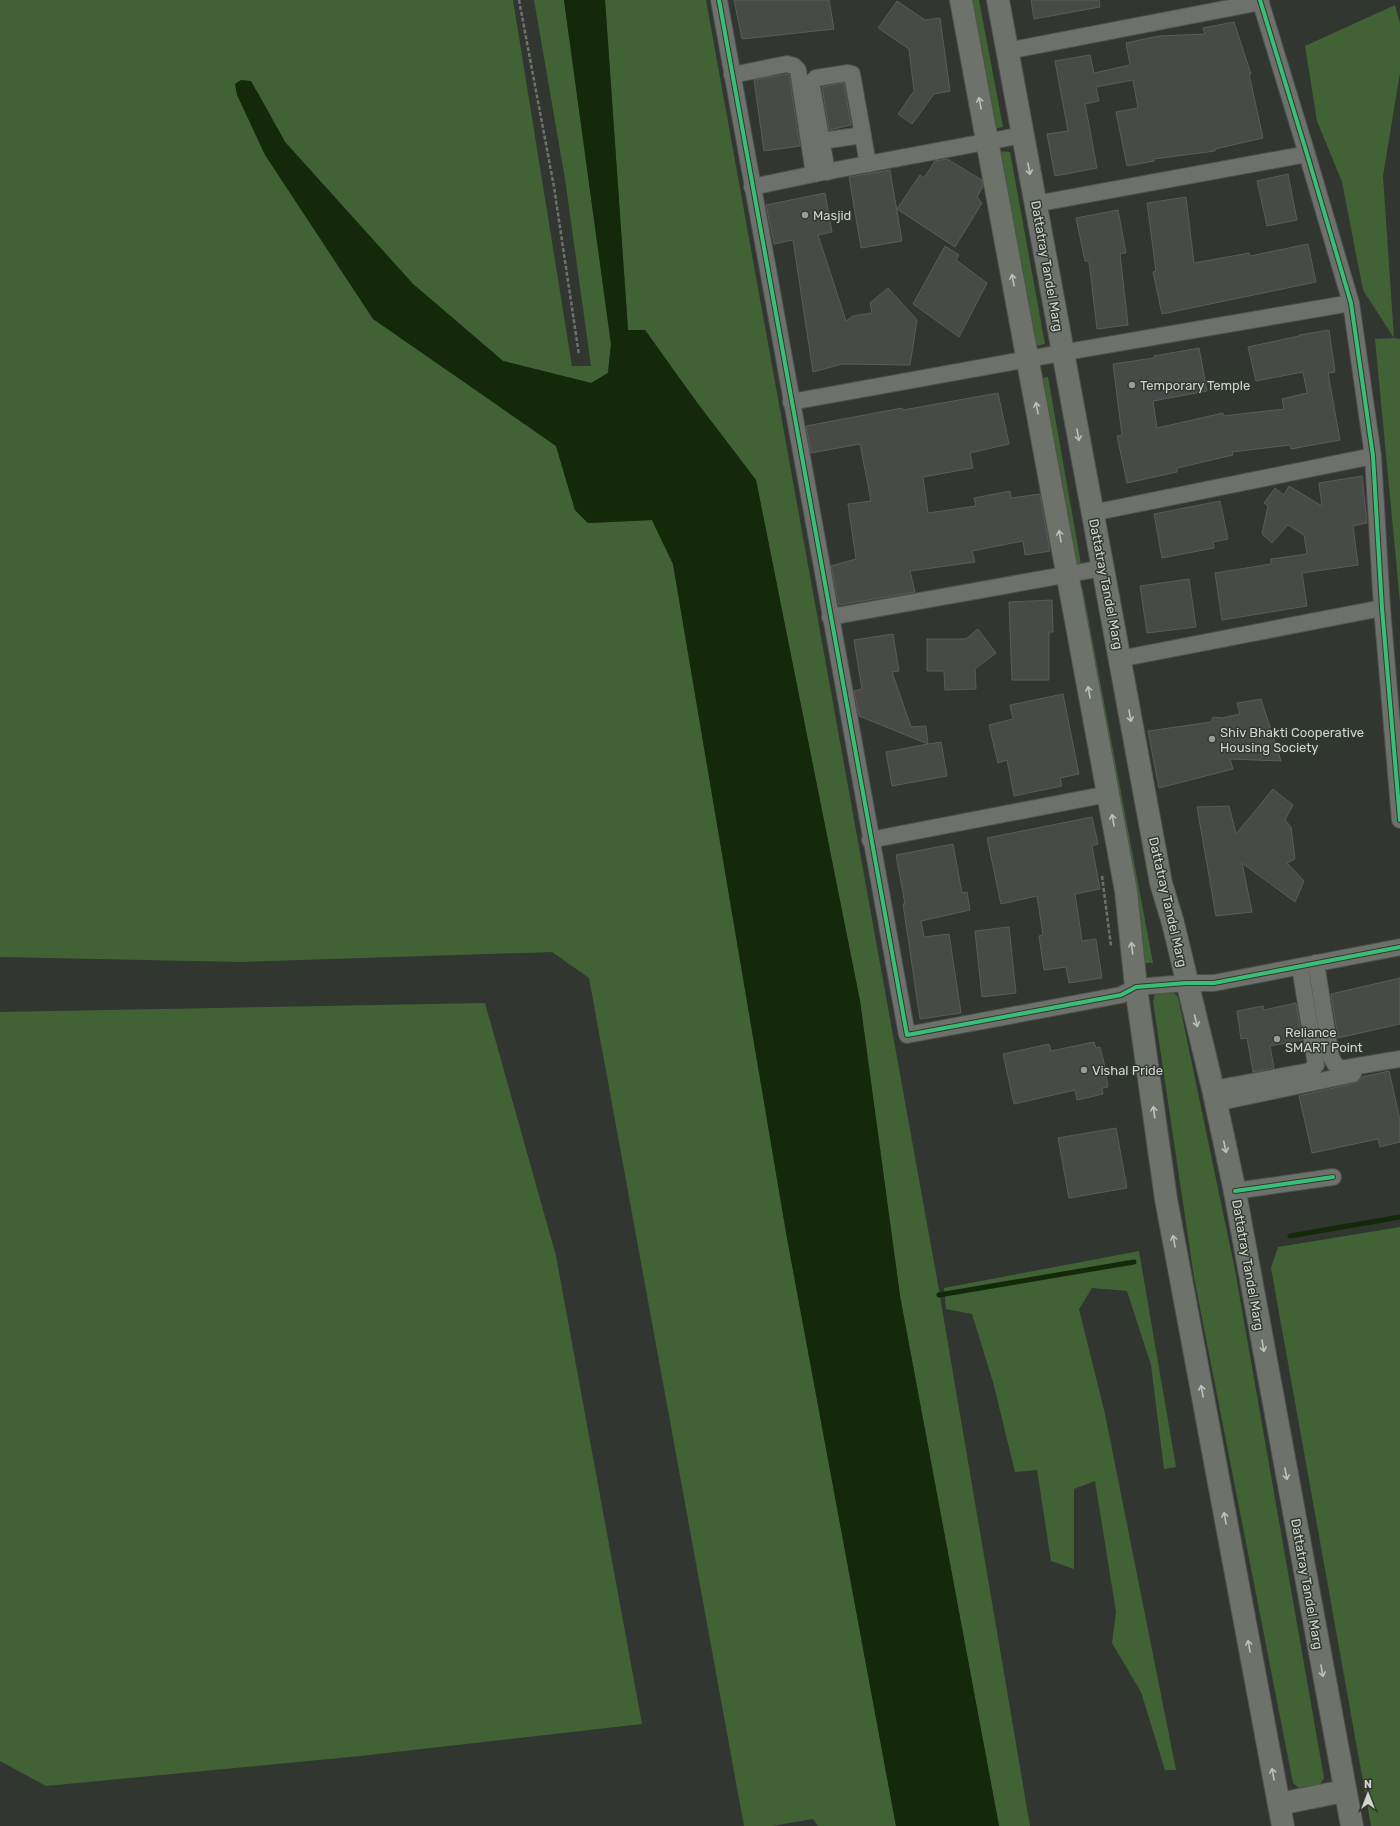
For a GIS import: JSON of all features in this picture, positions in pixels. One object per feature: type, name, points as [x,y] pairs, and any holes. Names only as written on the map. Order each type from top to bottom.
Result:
[{"type":"main road","points":[[961,0],[1126,891],[1136,987],[1166,1199],[1283,1826]]},
{"type":"main road","name":"Dattatray Tandel Marg","points":[[998,0],[1161,883],[1173,923],[1235,1191],[1344,1791],[1352,1826]]},
{"type":"main road","points":[[1279,1804],[1344,1791]]},
{"type":"street","points":[[718,0],[870,840],[907,1035],[1121,995],[1136,987],[1186,983],[1214,983],[1400,947]]},
{"type":"street","points":[[1007,52],[1260,1],[1351,303],[1373,456],[1382,608],[1400,820]]},
{"type":"street","points":[[732,75],[787,64],[794,66],[798,70],[820,173]]},
{"type":"street","points":[[820,173],[821,141],[812,82],[816,78],[848,73],[852,74],[868,164]]},
{"type":"street","points":[[821,141],[863,135]]},
{"type":"street","points":[[752,187],[1023,135]]},
{"type":"street","points":[[1035,204],[1307,154]]},
{"type":"street","points":[[791,402],[1351,303]]},
{"type":"street","points":[[1092,513],[1373,456]]},
{"type":"street","points":[[830,617],[1102,568]]},
{"type":"street","points":[[1119,659],[1382,608]]},
{"type":"street","points":[[870,840],[1108,794]]},
{"type":"street","points":[[1316,963],[1331,1057],[1335,1064],[1340,1069],[1400,1059]]},
{"type":"street","points":[[1214,1096],[1310,1071],[1316,1065],[1300,966]]},
{"type":"street","points":[[1214,1096],[1361,1072]]},
{"type":"street","points":[[1235,1191],[1333,1177]]},
{"type":"path","points":[[519,0],[554,187],[579,355]]},
{"type":"shaded area","points":[[0,0],[513,0],[572,366],[591,366],[565,179],[534,0],[564,0],[611,344],[608,373],[591,383],[503,361],[413,284],[285,142],[257,91],[235,84],[507,411],[556,446],[575,510],[588,523],[652,520],[673,564],[787,1238],[896,1826],[818,1826],[813,1819],[772,1826],[744,1826],[589,978],[552,952],[242,962],[0,957]]},
{"type":"shaded area","points":[[564,0],[605,0],[628,330],[645,330],[698,404],[756,480],[860,1001],[900,1296],[999,1826],[896,1826],[787,1238],[673,564],[652,520],[588,523],[575,510],[556,446],[373,319],[265,155],[237,95],[235,84],[241,80],[251,81],[285,142],[413,284],[503,361],[591,383],[608,373],[611,344]]},
{"type":"shaded area","points":[[605,0],[706,0],[937,1279],[1030,1826],[999,1826],[900,1296],[860,1001],[756,480],[698,404],[645,330],[628,330]]},
{"type":"shaded area","points":[[968,0],[979,0],[1003,127],[992,129]]},
{"type":"shaded area","points":[[1395,5],[1400,24],[1400,73],[1383,176],[1394,338],[1363,290],[1342,182],[1317,121],[1305,46]]},
{"type":"shaded area","points":[[997,151],[1010,152],[1045,344],[1032,347]]},
{"type":"shaded area","points":[[1375,339],[1400,339],[1400,602]]},
{"type":"shaded area","points":[[1048,377],[1081,564],[1072,564],[1036,379]]},
{"type":"shaded area","points":[[1083,590],[1153,963],[1144,963],[1077,592]]},
{"type":"shaded area","points":[[1170,988],[1178,997],[1235,1270],[1324,1778],[1319,1786],[1300,1789],[1293,1783],[1194,1277],[1153,1001],[1156,991]]},
{"type":"shaded area","points":[[485,1003],[556,1256],[642,1724],[360,1756],[46,1786],[0,1761],[0,1012]]},
{"type":"shaded area","points":[[1400,1227],[1400,1826],[1371,1826],[1271,1268],[1278,1247]]},
{"type":"shaded area","points":[[1139,1251],[1176,1467],[1164,1469],[1151,1365],[1127,1291],[1092,1288],[1079,1309],[1105,1414],[1176,1770],[1165,1770],[1141,1692],[1112,1643],[1116,1612],[1095,1481],[1074,1489],[1074,1569],[1051,1561],[1037,1470],[1015,1472],[993,1382],[972,1314],[946,1309],[944,1288]]},
{"type":"building","points":[[734,0],[829,0],[834,29],[742,39]]},
{"type":"building","points":[[1031,0],[1099,0],[1100,7],[1034,19]]},
{"type":"building","points":[[897,1],[925,20],[940,18],[950,91],[934,94],[912,124],[898,114],[914,91],[909,49],[878,28]]},
{"type":"building","points":[[1234,22],[1251,74],[1249,74],[1263,138],[1215,149],[1215,151],[1154,159],[1154,161],[1127,166],[1116,112],[1138,108],[1133,80],[1096,87],[1099,101],[1085,104],[1097,168],[1055,176],[1047,134],[1068,131],[1055,61],[1090,55],[1094,73],[1130,65],[1126,43],[1159,36],[1205,34],[1203,28]]},
{"type":"building","points":[[787,74],[789,75],[800,146],[764,151],[754,80]]},
{"type":"building","points":[[844,83],[851,125],[829,130],[822,87]]},
{"type":"building","points":[[947,159],[982,180],[983,186],[977,197],[982,203],[955,247],[897,209],[920,175],[924,178],[935,161]]},
{"type":"building","points":[[890,170],[902,241],[861,248],[849,177]]},
{"type":"building","points":[[1288,174],[1297,220],[1267,226],[1257,181]]},
{"type":"building","points":[[825,193],[832,232],[818,235],[846,321],[853,316],[872,313],[870,303],[888,288],[917,320],[910,365],[842,364],[813,372],[793,240],[774,244],[766,205]]},
{"type":"building","points":[[1186,197],[1194,263],[1249,253],[1250,256],[1308,244],[1316,282],[1162,314],[1153,272],[1156,271],[1147,203]]},
{"type":"building","points":[[1118,210],[1126,253],[1120,254],[1128,325],[1097,329],[1089,261],[1085,261],[1076,218]]},
{"type":"building","points":[[945,246],[959,255],[956,260],[987,283],[959,337],[913,304]]},
{"type":"building","points":[[1329,330],[1335,372],[1328,373],[1340,440],[1291,449],[1290,445],[1232,452],[1233,455],[1177,468],[1177,472],[1127,483],[1117,436],[1122,435],[1113,364],[1154,358],[1154,356],[1199,348],[1207,391],[1153,401],[1157,428],[1223,413],[1223,416],[1284,409],[1282,399],[1307,393],[1303,372],[1256,381],[1248,347],[1299,335]]},
{"type":"building","points":[[998,393],[1009,444],[970,453],[973,468],[923,477],[928,513],[976,506],[974,498],[1010,491],[1011,498],[1040,494],[1050,551],[1025,555],[1023,541],[972,551],[975,562],[910,571],[915,592],[839,605],[831,566],[856,559],[848,504],[871,501],[860,444],[811,453],[806,426],[902,408],[903,410]]},
{"type":"building","points":[[1362,476],[1367,523],[1353,526],[1358,565],[1302,573],[1307,606],[1222,620],[1215,573],[1271,564],[1271,559],[1307,554],[1304,535],[1288,525],[1272,543],[1262,534],[1268,506],[1264,503],[1275,488],[1284,495],[1289,486],[1322,506],[1319,483]]},
{"type":"building","points":[[1220,501],[1228,539],[1213,542],[1214,548],[1162,558],[1154,514]]},
{"type":"building","points":[[1189,579],[1196,627],[1147,633],[1140,586]]},
{"type":"building","points":[[1052,600],[1053,632],[1049,632],[1049,680],[1012,680],[1009,602]]},
{"type":"building","points":[[978,629],[996,653],[975,669],[976,689],[945,690],[944,671],[927,671],[927,639],[966,639]]},
{"type":"building","points":[[893,634],[899,671],[892,672],[911,727],[926,726],[928,744],[859,716],[854,691],[862,689],[854,640]]},
{"type":"building","points":[[1063,694],[1079,774],[1060,778],[1062,786],[1014,796],[1007,760],[998,763],[989,725],[1013,719],[1010,705]]},
{"type":"building","name":"Shiv Bhakti Cooperative Housing Society","points":[[1261,699],[1281,761],[1230,759],[1233,769],[1159,788],[1148,731],[1211,722],[1213,717],[1222,718],[1240,714],[1237,703]]},
{"type":"building","points":[[941,742],[947,776],[892,786],[886,752]]},
{"type":"building","points":[[1273,789],[1293,805],[1285,820],[1291,827],[1295,859],[1287,863],[1304,881],[1295,902],[1242,863],[1252,912],[1216,916],[1197,807],[1229,806],[1236,834]]},
{"type":"building","points":[[1092,817],[1098,844],[1092,846],[1100,889],[1075,894],[1082,941],[1096,939],[1102,978],[1069,983],[1066,967],[1044,970],[1039,936],[1043,935],[1037,896],[1001,904],[987,838]]},
{"type":"building","points":[[953,844],[962,893],[967,892],[970,910],[921,921],[924,937],[949,934],[961,1013],[920,1019],[903,904],[905,904],[896,855]]},
{"type":"building","points":[[1009,927],[1016,993],[982,997],[975,931]]},
{"type":"building","points":[[1400,978],[1400,1024],[1338,1038],[1331,994]]},
{"type":"building","name":"Reliance SMART Point","points":[[1296,1003],[1302,1040],[1270,1046],[1274,1068],[1253,1072],[1247,1038],[1241,1039],[1237,1011],[1263,1006],[1264,1010]]},
{"type":"building","points":[[1094,1042],[1096,1048],[1100,1047],[1104,1063],[1108,1087],[1102,1088],[1103,1094],[1077,1100],[1075,1090],[1014,1104],[1003,1054],[1049,1044],[1051,1051]]},
{"type":"building","points":[[1389,1071],[1400,1120],[1400,1142],[1380,1147],[1378,1139],[1312,1153],[1299,1096],[1355,1083],[1360,1081],[1362,1077]]},
{"type":"building","points":[[1116,1128],[1127,1188],[1069,1198],[1058,1138]]},
{"type":"waterway","points":[[1290,1236],[1400,1217]]},
{"type":"waterway","points":[[939,1295],[1134,1262]]},
{"type":"cycle path","points":[[719,0],[907,1035],[1121,995],[1136,987],[1186,983],[1214,983],[1400,947]]},
{"type":"cycle path","points":[[1260,0],[1351,303],[1373,456],[1382,608],[1400,820]]},
{"type":"cycle path","points":[[1235,1191],[1333,1177]]},
{"type":"place","name":"Masjid","points":[[805,215]]},
{"type":"place","name":"Temporary Temple","points":[[1132,385]]},
{"type":"place","name":"Shiv Bhakti Cooperative Housing Society","points":[[1212,739]]},
{"type":"place","name":"Reliance SMART Point","points":[[1277,1039]]},
{"type":"place","name":"Vishal Pride","points":[[1084,1070]]}]
